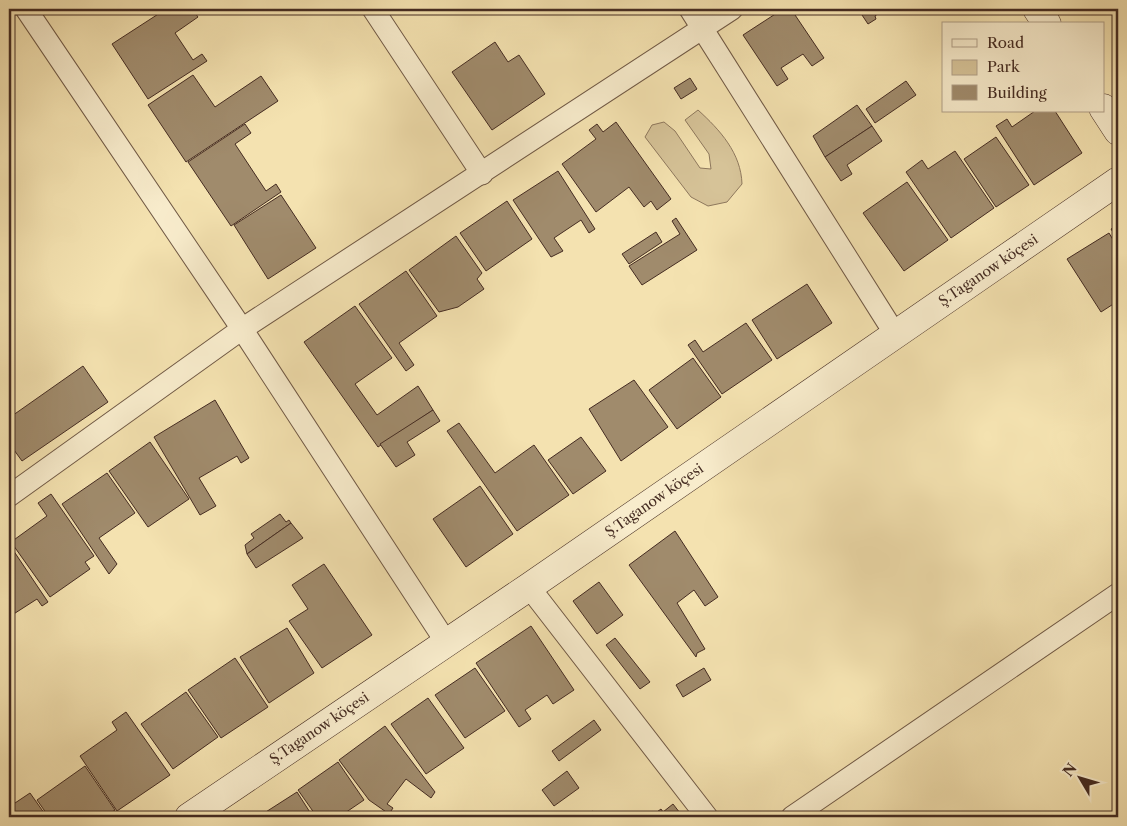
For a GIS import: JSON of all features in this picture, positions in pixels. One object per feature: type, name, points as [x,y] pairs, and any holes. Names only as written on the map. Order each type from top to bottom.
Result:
[{"type":"street","points":[[26,9],[242,329],[446,642]]},
{"type":"street","points":[[373,9],[482,174]]},
{"type":"street","points":[[690,9],[895,334]]},
{"type":"street","points":[[9,496],[242,329],[732,9]]},
{"type":"street","points":[[1037,9],[1046,22]]},
{"type":"street","points":[[1104,110],[1118,131]]},
{"type":"street","name":"Ş.Taganow köçesi","points":[[189,817],[529,587],[1118,181]]},
{"type":"street","points":[[529,587],[707,817]]},
{"type":"street","points":[[804,814],[1118,594]]},
{"type":"green space","points":[[698,110],[728,143],[738,162],[741,173],[742,184],[727,202],[708,206],[691,197],[645,137],[652,125],[664,122],[675,131],[700,168],[711,169],[709,154],[685,120]]},
{"type":"building","points":[[166,9],[192,9],[198,17],[175,33],[193,60],[202,54],[207,61],[148,99],[112,44]]},
{"type":"building","points":[[783,9],[791,9],[824,58],[812,66],[803,54],[781,68],[788,79],[777,86],[743,35]]},
{"type":"building","points":[[858,9],[884,9],[875,16],[876,19],[868,24]]},
{"type":"building","points":[[495,42],[508,62],[519,55],[545,94],[492,130],[452,72]]},
{"type":"building","points":[[193,75],[215,107],[261,76],[278,101],[186,162],[148,105]]},
{"type":"building","points":[[690,78],[697,89],[681,99],[674,88]]},
{"type":"building","points":[[906,81],[916,95],[875,123],[866,109]]},
{"type":"building","points":[[857,105],[872,126],[825,157],[813,136]]},
{"type":"building","points":[[1034,112],[1056,112],[1082,153],[1034,185],[996,126],[1007,119],[1012,127]]},
{"type":"building","points":[[616,122],[671,199],[657,210],[651,201],[644,207],[629,187],[596,212],[562,164],[596,139],[589,130],[597,124],[603,132]]},
{"type":"building","points":[[245,124],[251,133],[235,144],[266,191],[276,184],[281,192],[231,226],[188,162]]},
{"type":"building","points":[[872,126],[882,141],[847,165],[852,174],[841,181],[825,157]]},
{"type":"building","points":[[996,137],[1029,185],[996,207],[964,159]]},
{"type":"building","points":[[955,151],[994,208],[951,238],[906,172],[922,160],[928,169]]},
{"type":"building","points":[[558,171],[595,229],[589,233],[581,220],[554,238],[563,251],[551,257],[513,200]]},
{"type":"building","points":[[907,182],[948,240],[904,271],[863,213]]},
{"type":"building","points":[[281,195],[316,248],[268,279],[234,225]]},
{"type":"building","points":[[507,201],[532,239],[486,271],[460,233]]},
{"type":"building","points":[[676,218],[697,250],[642,285],[629,266],[680,234],[672,221]]},
{"type":"building","points":[[1118,225],[1118,240],[1111,229]]},
{"type":"building","points":[[656,232],[662,242],[629,264],[622,254]]},
{"type":"building","points":[[1109,233],[1118,248],[1118,301],[1101,312],[1067,259]]},
{"type":"building","points":[[456,236],[482,273],[477,279],[484,289],[458,307],[439,312],[409,270]]},
{"type":"building","points":[[406,271],[437,316],[399,343],[414,365],[406,371],[359,304]]},
{"type":"building","points":[[807,284],[832,323],[777,359],[752,320]]},
{"type":"building","points":[[355,306],[392,358],[355,384],[377,415],[418,386],[433,410],[378,447],[304,342]]},
{"type":"building","points":[[746,323],[772,360],[722,394],[688,345],[695,340],[703,352]]},
{"type":"building","points":[[693,358],[721,397],[677,429],[649,390]]},
{"type":"building","points":[[83,366],[108,402],[22,461],[9,443],[9,418]]},
{"type":"building","points":[[634,380],[668,427],[621,461],[589,409]]},
{"type":"building","points":[[215,400],[249,458],[241,463],[237,456],[199,478],[216,506],[200,515],[154,437]]},
{"type":"building","points":[[433,410],[440,421],[407,442],[415,455],[396,467],[380,444]]},
{"type":"building","points":[[459,423],[495,473],[534,445],[569,495],[517,531],[447,431]]},
{"type":"building","points":[[581,437],[606,471],[573,494],[548,460]]},
{"type":"building","points":[[150,442],[189,499],[148,527],[109,471]]},
{"type":"building","points":[[107,473],[135,513],[99,538],[117,564],[109,574],[62,504]]},
{"type":"building","points":[[480,486],[513,534],[466,567],[433,519]]},
{"type":"building","points":[[51,494],[94,556],[85,562],[90,569],[50,597],[11,542],[47,516],[38,503]]},
{"type":"building","points":[[280,514],[286,522],[289,520],[291,523],[247,554],[245,545],[254,538],[251,534]]},
{"type":"building","points":[[291,523],[303,538],[256,568],[247,554]]},
{"type":"building","points":[[675,531],[718,597],[705,606],[694,590],[677,603],[705,649],[697,653],[696,657],[629,565]]},
{"type":"building","points":[[9,544],[48,602],[42,606],[37,599],[9,617]]},
{"type":"building","points":[[324,564],[372,635],[322,668],[289,621],[308,609],[292,585]]},
{"type":"building","points":[[599,582],[623,615],[597,634],[573,601]]},
{"type":"building","points":[[531,626],[574,690],[553,704],[547,695],[525,710],[531,719],[519,727],[476,663]]},
{"type":"building","points":[[287,628],[314,673],[269,703],[240,657]]},
{"type":"building","points":[[615,638],[650,682],[640,689],[606,645]]},
{"type":"building","points":[[235,658],[268,707],[221,738],[188,690]]},
{"type":"building","points":[[475,668],[505,711],[465,738],[435,695]]},
{"type":"building","points":[[704,668],[711,680],[683,697],[676,685]]},
{"type":"building","points":[[186,692],[218,737],[173,769],[141,724]]},
{"type":"building","points":[[428,698],[464,748],[426,774],[391,724]]},
{"type":"building","points":[[126,712],[170,775],[117,811],[80,756],[117,730],[112,722]]},
{"type":"building","points":[[594,720],[601,730],[559,761],[552,751]]},
{"type":"building","points":[[385,726],[435,792],[431,798],[406,779],[387,804],[393,808],[389,814],[369,800],[339,760]]},
{"type":"building","points":[[338,762],[364,800],[339,817],[317,817],[298,790]]},
{"type":"building","points":[[85,766],[115,810],[105,817],[49,817],[37,800]]},
{"type":"building","points":[[567,771],[579,788],[554,806],[542,790]]},
{"type":"building","points":[[297,792],[313,817],[258,817]]},
{"type":"building","points":[[30,793],[47,817],[9,817],[9,807]]},
{"type":"building","points":[[673,804],[680,813],[675,817],[650,817],[661,809],[663,812]]},
{"type":"building","points":[[593,811],[598,817],[584,817]]}]
